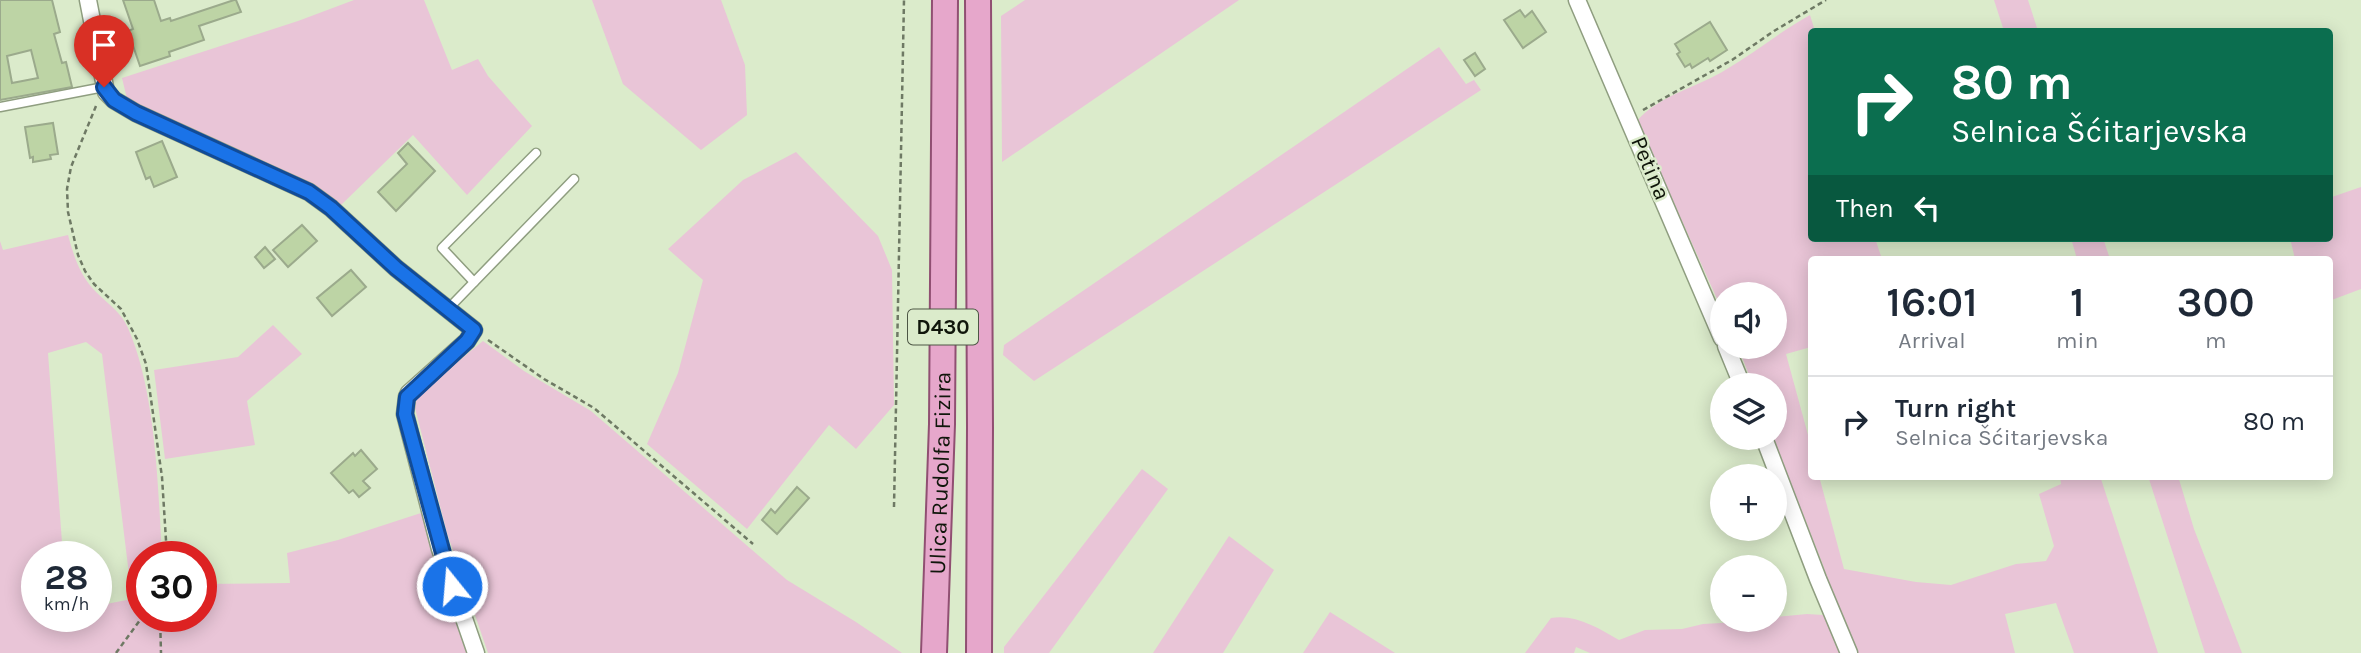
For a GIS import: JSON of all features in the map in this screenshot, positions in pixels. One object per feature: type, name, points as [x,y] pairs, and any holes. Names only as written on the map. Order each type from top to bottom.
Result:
[{"type":"main road","name":"Ulica Rudolfa Fizira","points":[[934,653],[942,424],[945,0]]},
{"type":"main road","name":"Ulica Rudolfa Fizira","points":[[978,0],[979,653]]},
{"type":"street","points":[[88,0],[105,90],[114,100],[136,113],[309,192],[331,208],[396,268],[474,330],[467,341],[409,393],[405,414],[440,549],[476,653]]},
{"type":"street","name":"Petina","points":[[1577,0],[1710,310]]},
{"type":"street","points":[[1769,450],[1849,653]]},
{"type":"lane","points":[[0,107],[105,90]]},
{"type":"lane","points":[[474,282],[442,248],[536,153]]},
{"type":"lane","points":[[448,309],[574,179]]},
{"type":"path","points":[[894,507],[904,0]]},
{"type":"path","points":[[1628,115],[1641,111],[1732,60],[1826,0]]},
{"type":"path","points":[[105,90],[71,167],[67,189],[68,212],[78,255],[85,271],[128,320],[146,364],[162,477],[166,541]]},
{"type":"path","points":[[474,330],[536,373],[594,408],[753,544]]},
{"type":"path","points":[[116,653],[131,632]]},
{"type":"path","points":[[160,632],[161,653]]},
{"type":"shaded area","points":[[354,0],[424,0],[452,70],[478,59],[488,76],[532,126],[467,195],[413,135],[340,206],[263,163],[128,103],[122,78]]},
{"type":"shaded area","points":[[592,0],[721,0],[745,65],[747,115],[701,150],[623,84]]},
{"type":"shaded area","points":[[1025,0],[1239,0],[1002,162],[1001,16]]},
{"type":"shaded area","points":[[1994,0],[2028,0],[2037,28],[2003,28]]},
{"type":"shaded area","points":[[1810,15],[1814,28],[1808,28],[1808,242],[1876,242],[1881,256],[1808,256],[1808,348],[1787,354],[1787,282],[1710,283],[1637,121],[1656,104],[1748,56]]},
{"type":"shaded area","points":[[1439,47],[1466,84],[1474,80],[1481,90],[1034,381],[1003,355],[1004,345]]},
{"type":"shaded area","points":[[796,152],[878,236],[892,270],[894,405],[856,449],[829,425],[747,529],[647,444],[678,373],[703,280],[668,249],[743,180]]},
{"type":"shaded area","points":[[2361,187],[2361,289],[2333,300],[2333,256],[2294,256],[2291,242],[2333,242],[2333,197]]},
{"type":"shaded area","points":[[68,235],[82,273],[125,322],[145,381],[150,410],[161,541],[126,541],[126,550],[102,354],[86,342],[48,353],[62,541],[21,541],[21,632],[112,632],[112,603],[126,600],[126,632],[217,632],[217,584],[290,583],[287,553],[338,540],[424,512],[448,599],[467,653],[0,653],[0,241],[3,250]]},
{"type":"shaded area","points":[[2072,242],[2104,242],[2109,256],[2076,256]]},
{"type":"shaded area","points":[[273,325],[302,354],[247,401],[255,445],[165,459],[154,370],[238,357]]},
{"type":"shaded area","points":[[483,341],[524,371],[591,411],[787,580],[902,653],[488,653],[447,533],[415,408],[417,395]]},
{"type":"shaded area","points":[[1787,358],[1808,435],[1808,480],[1820,480],[1844,569],[1916,582],[1951,585],[2016,564],[2046,561],[2054,546],[2039,494],[2061,484],[2060,480],[2101,480],[2158,653],[2074,653],[2056,603],[2005,614],[2015,653],[1590,653],[1576,647],[1574,653],[1525,653],[1551,618],[1578,620],[1619,640],[1645,630],[1682,629],[1710,624],[1710,632],[1787,632],[1787,616],[1839,616],[1823,565],[1787,474],[1787,464],[1783,464],[1778,450],[1787,450],[1787,373],[1748,373],[1743,359]]},
{"type":"shaded area","points":[[1142,469],[1168,489],[1049,653],[1004,653],[1004,647]]},
{"type":"shaded area","points":[[2149,480],[2179,480],[2194,529],[2242,653],[2205,653]]},
{"type":"shaded area","points":[[1229,536],[1274,570],[1223,653],[1153,653]]},
{"type":"shaded area","points":[[1330,612],[1395,653],[1303,653]]},
{"type":"building","points":[[0,0],[52,0],[60,32],[54,34],[62,63],[66,62],[72,87],[0,100]],"holes":[[[31,50],[38,78],[12,83],[7,56]]]},
{"type":"building","points":[[123,0],[154,0],[161,21],[170,18],[171,21],[234,0],[241,12],[199,26],[204,40],[140,66],[128,31],[133,29]]},
{"type":"building","points":[[1520,10],[1525,17],[1532,11],[1546,32],[1523,48],[1504,20]]},
{"type":"building","points":[[1710,22],[1727,50],[1710,61],[1708,58],[1692,68],[1690,64],[1685,67],[1677,54],[1680,52],[1675,44]]},
{"type":"building","points":[[1475,53],[1485,69],[1475,76],[1464,60]]},
{"type":"building","points":[[53,123],[58,154],[50,155],[51,159],[33,162],[25,127]]},
{"type":"building","points":[[162,141],[177,177],[154,187],[150,177],[146,179],[136,152]]},
{"type":"building","points":[[408,143],[435,171],[396,211],[378,192],[407,164],[398,153]]},
{"type":"building","points":[[302,225],[317,241],[288,267],[273,250]]},
{"type":"building","points":[[265,247],[275,259],[264,268],[255,257]]},
{"type":"building","points":[[351,270],[366,287],[332,316],[317,298]]},
{"type":"building","points":[[361,450],[377,469],[363,481],[370,488],[359,497],[353,490],[349,493],[331,473],[353,453],[355,456]]},
{"type":"building","points":[[797,487],[809,498],[777,534],[762,520],[771,509],[775,513]]},
{"type":"route","points":[[104,87],[114,100],[136,113],[309,192],[331,208],[396,268],[474,330],[467,341],[409,393],[405,414],[452,586]]}]
